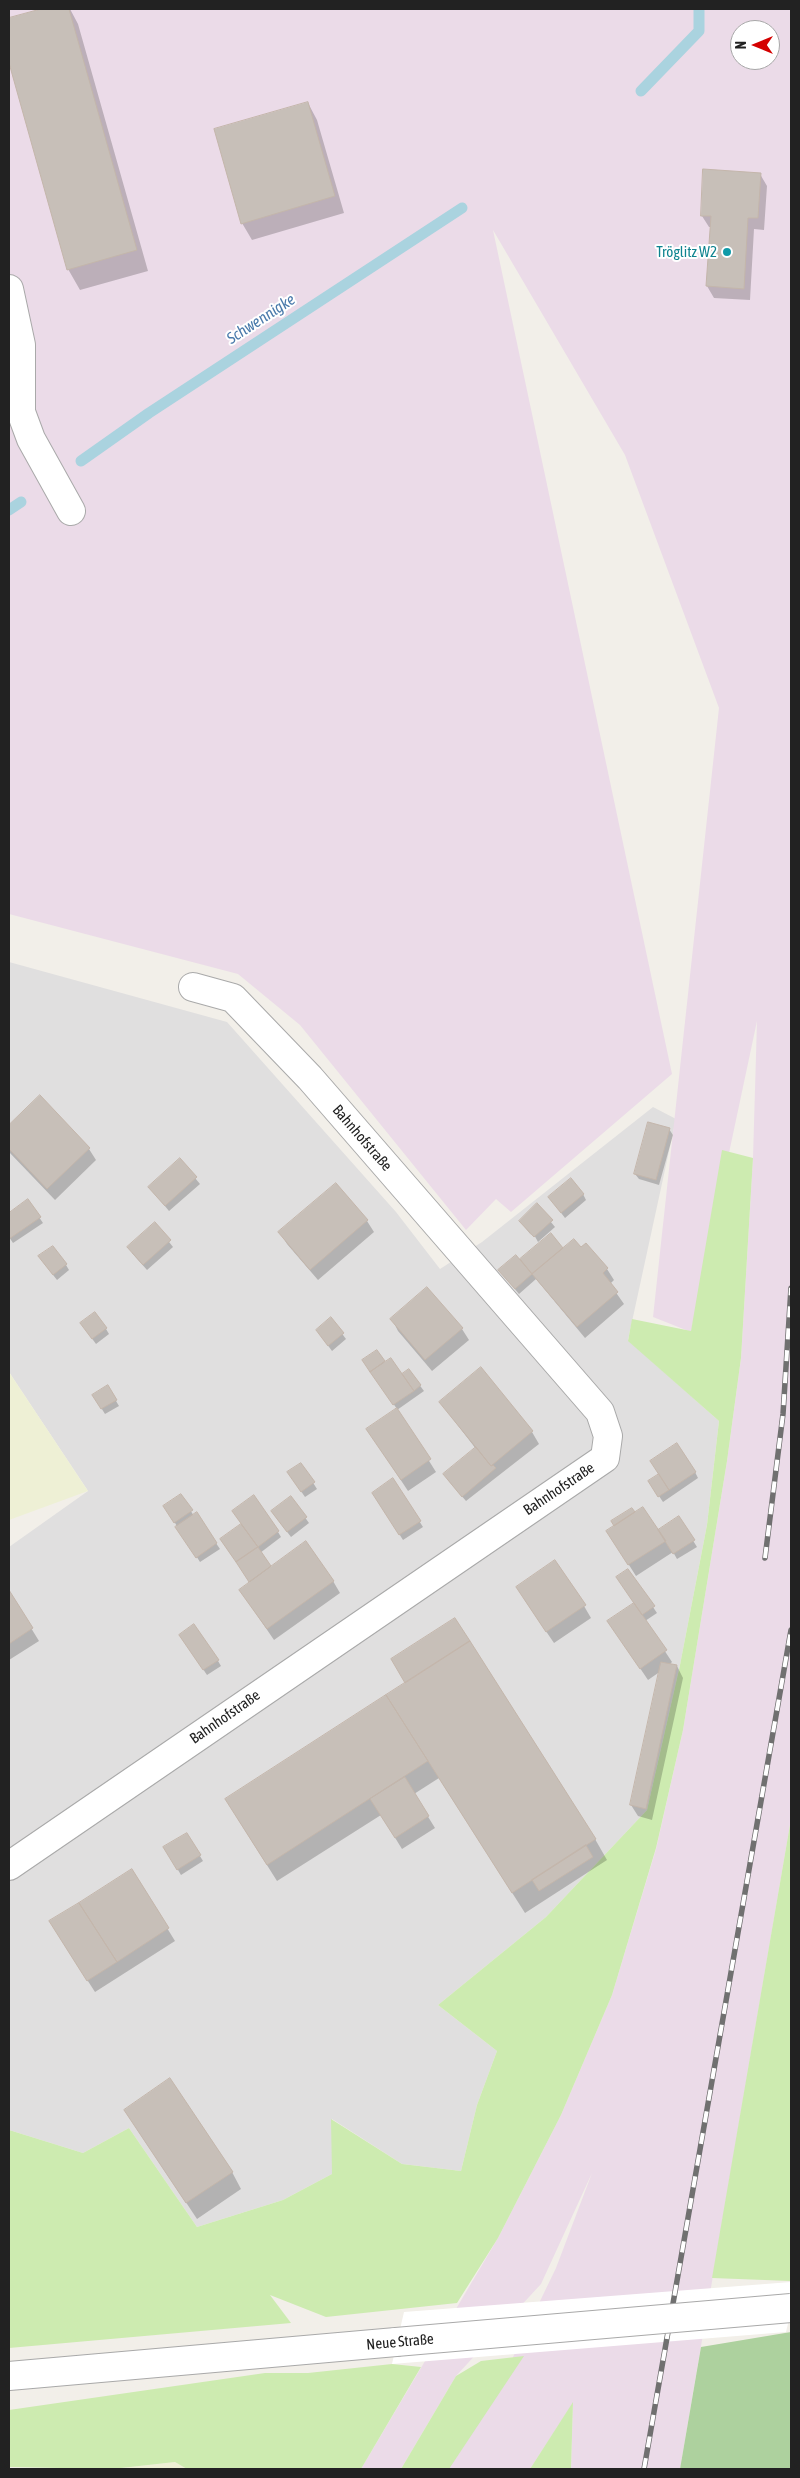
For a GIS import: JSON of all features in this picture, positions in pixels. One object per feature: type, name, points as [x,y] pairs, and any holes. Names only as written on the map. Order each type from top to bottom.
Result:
[{"type":"street","points":[[9,289],[21,345],[21,412],[31,439],[71,510]]},
{"type":"street","name":"Bahnhofstraße","points":[[9,1866],[605,1458],[608,1436],[600,1412],[310,1078],[233,998],[193,987]]},
{"type":"street","name":"Neue Straße","points":[[9,2376],[791,2308]]},
{"type":"shaded area","points":[[9,9],[791,9],[791,1819],[680,2469],[571,2469],[573,2403],[530,2469],[446,2469],[500,2384],[556,2268],[592,2173],[541,2284],[456,2376],[401,2469],[361,2469],[498,2238],[561,2115],[612,1995],[656,1849],[683,1730],[727,1461],[741,1358],[753,1158],[757,1021],[691,1332],[653,1317],[719,708],[625,455],[493,230],[672,1074],[511,1212],[496,1199],[466,1230],[300,1025],[238,974],[9,914]]},
{"type":"shaded area","points":[[9,962],[227,1022],[396,1212],[440,1269],[482,1242],[653,1107],[676,1119],[628,1340],[719,1421],[707,1525],[680,1665],[647,1810],[546,1917],[438,2005],[497,2051],[477,2105],[461,2171],[402,2164],[332,2119],[332,2174],[283,2200],[197,2227],[129,2128],[83,2153],[9,2130],[9,1547],[88,1491],[9,1372]]},
{"type":"green space","points":[[722,1150],[753,1158],[741,1358],[727,1461],[683,1730],[656,1848],[612,1995],[561,2115],[498,2238],[457,2303],[326,2317],[270,2295],[291,2323],[9,2348],[9,2130],[83,2153],[129,2128],[197,2227],[283,2200],[332,2174],[331,2119],[402,2164],[461,2171],[477,2105],[497,2051],[438,2005],[546,1917],[647,1810],[680,1665],[707,1525],[719,1421],[628,1341],[632,1319],[691,1331]]},
{"type":"green space","points":[[9,1372],[88,1491],[9,1520]]},
{"type":"green space","points":[[791,1819],[791,2281],[712,2278]]},
{"type":"green space","points":[[791,2332],[791,2469],[680,2469],[701,2347]]},
{"type":"green space","points":[[524,2356],[449,2469],[401,2469],[456,2376],[481,2361]]},
{"type":"green space","points":[[392,2364],[421,2367],[361,2469],[187,2469],[175,2462],[112,2469],[9,2467],[9,2410],[265,2373],[308,2373]]},
{"type":"green space","points":[[573,2402],[571,2469],[530,2469]]},
{"type":"green space","points":[[175,2462],[187,2469],[112,2469]]},
{"type":"pier","points":[[791,2282],[791,2311],[786,2332],[392,2364],[404,2312]]},
{"type":"building","points":[[41,9],[69,9],[137,250],[67,270],[9,63],[9,18]]},
{"type":"building","points":[[308,102],[335,196],[241,224],[214,129]]},
{"type":"building","name":"Tröglitz W2","points":[[703,169],[761,173],[758,218],[748,218],[744,289],[706,286],[711,216],[701,216]]},
{"type":"building","points":[[40,1095],[90,1148],[47,1189],[9,1149],[9,1125]]},
{"type":"building","points":[[648,1122],[670,1128],[656,1180],[634,1174]]},
{"type":"building","points":[[180,1158],[197,1177],[165,1206],[148,1187]]},
{"type":"building","points":[[571,1178],[584,1194],[561,1213],[548,1197]]},
{"type":"building","points":[[336,1183],[368,1220],[310,1270],[278,1232]]},
{"type":"building","points":[[28,1199],[41,1217],[9,1239],[9,1213]]},
{"type":"building","points":[[537,1203],[553,1220],[534,1237],[519,1221]]},
{"type":"building","points":[[155,1222],[171,1240],[143,1265],[127,1247]]},
{"type":"building","points":[[551,1233],[563,1248],[532,1274],[520,1259]]},
{"type":"building","points":[[574,1239],[581,1247],[586,1243],[608,1268],[603,1273],[618,1292],[577,1327],[532,1274]]},
{"type":"building","points":[[53,1246],[67,1264],[53,1275],[38,1256]]},
{"type":"building","points":[[516,1255],[532,1274],[515,1289],[498,1270]]},
{"type":"building","points":[[427,1287],[463,1328],[425,1360],[390,1319]]},
{"type":"building","points":[[95,1312],[107,1328],[92,1339],[80,1323]]},
{"type":"building","points":[[331,1317],[344,1333],[328,1346],[316,1330]]},
{"type":"building","points":[[377,1350],[385,1361],[370,1372],[362,1360]]},
{"type":"building","points":[[391,1358],[414,1391],[393,1405],[370,1372]]},
{"type":"building","points":[[481,1367],[533,1431],[491,1466],[439,1402]]},
{"type":"building","points":[[409,1369],[421,1385],[414,1391],[402,1374]]},
{"type":"building","points":[[108,1385],[117,1400],[101,1409],[92,1395]]},
{"type":"building","points":[[397,1408],[431,1459],[401,1480],[366,1429]]},
{"type":"building","points":[[677,1443],[696,1472],[669,1490],[650,1461]]},
{"type":"building","points":[[476,1447],[491,1466],[493,1465],[496,1468],[462,1497],[443,1474]]},
{"type":"building","points":[[301,1463],[315,1482],[301,1492],[287,1472]]},
{"type":"building","points":[[659,1474],[669,1490],[658,1497],[648,1481]]},
{"type":"building","points":[[393,1478],[421,1521],[399,1535],[372,1493]]},
{"type":"building","points":[[181,1494],[193,1510],[174,1523],[163,1506]]},
{"type":"building","points":[[254,1495],[279,1531],[258,1547],[232,1511]]},
{"type":"building","points":[[291,1496],[307,1517],[287,1532],[271,1511]]},
{"type":"building","points":[[643,1507],[666,1541],[628,1565],[606,1531]]},
{"type":"building","points":[[632,1508],[635,1512],[614,1526],[611,1521]]},
{"type":"building","points":[[197,1512],[217,1543],[196,1558],[175,1527]]},
{"type":"building","points":[[679,1516],[695,1540],[673,1554],[658,1530]]},
{"type":"building","points":[[241,1524],[258,1547],[236,1562],[220,1539]]},
{"type":"building","points":[[306,1541],[334,1581],[267,1629],[239,1590]]},
{"type":"building","points":[[258,1547],[271,1566],[249,1582],[236,1562]]},
{"type":"building","points":[[555,1560],[586,1605],[546,1632],[516,1587]]},
{"type":"building","points":[[628,1569],[655,1606],[642,1615],[616,1577]]},
{"type":"building","points":[[9,1590],[33,1628],[9,1644]]},
{"type":"building","points":[[634,1603],[667,1650],[640,1669],[607,1621]]},
{"type":"building","points":[[455,1618],[470,1641],[405,1683],[391,1659]]},
{"type":"building","points":[[194,1624],[219,1660],[203,1670],[179,1635]]},
{"type":"building","points":[[470,1641],[596,1839],[512,1893],[386,1695]]},
{"type":"building","points":[[661,1662],[677,1665],[646,1809],[630,1805]]},
{"type":"building","points":[[386,1695],[428,1761],[267,1865],[225,1799]]},
{"type":"building","points":[[405,1777],[429,1816],[395,1838],[370,1799]]},
{"type":"building","points":[[187,1833],[201,1855],[177,1870],[163,1847]]},
{"type":"building","points":[[586,1845],[593,1857],[539,1891],[532,1880]]},
{"type":"building","points":[[132,1869],[169,1928],[117,1962],[79,1903]]},
{"type":"building","points":[[79,1903],[117,1962],[87,1981],[49,1921]]},
{"type":"building","points":[[170,2078],[233,2172],[186,2203],[124,2110]]},
{"type":"waterway","name":"Schwennigke","points":[[641,91],[699,31],[699,9]]},
{"type":"waterway","name":"Schwennigke","points":[[81,461],[149,413],[462,208]]},
{"type":"waterway","name":"Schwennigke","points":[[9,510],[21,502]]},
{"type":"railway","points":[[765,1558],[783,1414],[791,1288]]},
{"type":"railway","points":[[644,2469],[791,1630]]},
{"type":"place","name":"Tröglitz W2","points":[[727,252]]}]
